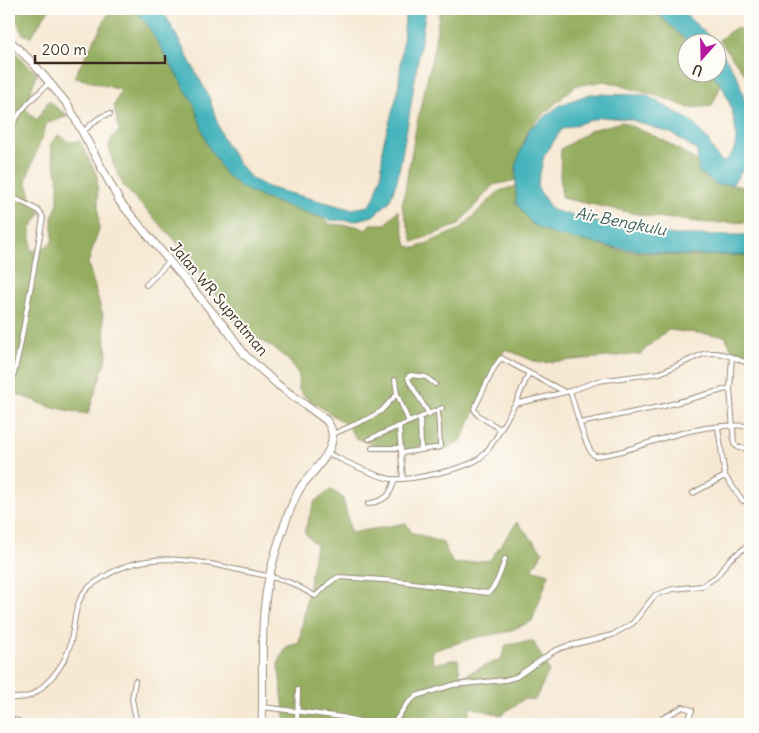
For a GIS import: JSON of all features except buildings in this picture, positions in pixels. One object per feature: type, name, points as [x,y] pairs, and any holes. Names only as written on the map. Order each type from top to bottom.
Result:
[{"type":"highway","name":"Jalan WR Supratman","points":[[9,40],[33,63],[68,105],[120,202],[245,354],[278,385],[326,420],[333,434]]},
{"type":"highway","points":[[262,724],[264,604],[279,540],[292,504],[302,484],[327,453],[333,434]]},
{"type":"street","points":[[9,140],[10,131],[24,107],[50,82]]},
{"type":"street","points":[[82,132],[98,119],[110,114]]},
{"type":"street","points":[[9,193],[14,199],[40,212],[43,218],[18,355],[9,389]]},
{"type":"street","points":[[146,285],[170,261]]},
{"type":"street","points":[[515,404],[611,378],[660,373],[710,352],[732,357],[750,364]]},
{"type":"street","points":[[732,357],[730,388],[734,444],[739,448],[750,448]]},
{"type":"street","points":[[500,429],[478,415],[474,409],[494,368],[501,358],[564,391]]},
{"type":"street","points":[[327,453],[382,477],[395,479],[452,470],[478,459],[489,446],[515,404],[529,372]]},
{"type":"street","points":[[429,414],[408,378],[411,375],[426,378],[436,384]]},
{"type":"street","points":[[395,380],[397,394],[410,422]]},
{"type":"street","points":[[580,423],[664,406],[730,388]]},
{"type":"street","points":[[570,390],[589,451],[595,456],[628,449],[675,434],[732,425],[750,426]]},
{"type":"street","points":[[333,434],[367,420],[381,411],[397,394]]},
{"type":"street","points":[[369,440],[440,410],[440,446],[401,450],[372,448]]},
{"type":"street","points":[[420,418],[421,449]]},
{"type":"street","points":[[399,426],[403,479]]},
{"type":"street","points":[[718,427],[725,476],[744,502]]},
{"type":"street","points":[[693,493],[725,476]]},
{"type":"street","points":[[368,504],[380,501],[389,495],[395,479]]},
{"type":"street","points":[[388,724],[396,720],[406,705],[416,696],[453,686],[511,679],[525,672],[554,651],[612,635],[633,622],[655,595],[673,589],[702,586],[716,577],[730,559],[750,544]]},
{"type":"street","points":[[9,697],[19,699],[33,695],[52,678],[65,658],[70,646],[78,606],[83,594],[91,586],[123,567],[136,562],[175,559],[216,564],[292,583],[314,596],[338,577],[398,581],[490,592],[505,559]]},
{"type":"street","points":[[135,680],[132,699],[136,724]]},
{"type":"street","points":[[297,724],[298,690]]},
{"type":"street","points":[[263,707],[342,716],[371,724]]},
{"type":"street","points":[[652,724],[683,707],[692,710],[687,724]]},
{"type":"street","points":[[9,719],[18,721]]},
{"type":"green space","points":[[9,9],[49,9],[31,37],[23,34],[19,24],[9,17]]},
{"type":"green space","points":[[111,9],[140,9],[251,190],[263,198],[281,205],[308,206],[329,224],[356,226],[366,230],[370,224],[386,224],[398,210],[407,246],[416,248],[460,229],[499,191],[520,185],[551,230],[620,250],[680,256],[750,255],[750,356],[734,351],[725,336],[668,330],[641,354],[539,363],[505,349],[460,442],[440,451],[424,443],[405,452],[374,445],[356,438],[347,425],[304,396],[298,388],[299,375],[289,361],[275,349],[238,325],[175,240],[124,187],[113,163],[109,146],[112,137],[119,131],[114,106],[121,90],[74,77]]},
{"type":"green space","points":[[440,9],[654,9],[679,32],[676,32],[676,82],[719,82],[721,85],[712,106],[689,108],[667,99],[605,81],[575,86],[534,123],[517,180],[493,185],[458,225],[413,242],[402,206],[417,123],[434,48]]},
{"type":"green space","points":[[735,28],[750,31],[750,81],[726,49],[726,35]]},
{"type":"green space","points":[[9,47],[37,74],[25,108],[37,120],[49,100],[69,116],[47,123],[26,180],[40,214],[31,228],[31,251],[43,248],[53,241],[52,218],[58,203],[58,179],[50,145],[58,135],[69,142],[80,141],[97,176],[99,229],[88,263],[103,316],[107,356],[88,414],[50,407],[9,391]]},
{"type":"green space","points":[[622,122],[663,140],[694,159],[722,184],[747,187],[750,183],[750,222],[708,223],[647,216],[562,198],[560,176],[561,149],[591,130]]},
{"type":"green space","points":[[331,490],[343,498],[351,533],[406,523],[411,532],[443,543],[453,564],[490,560],[517,522],[543,552],[532,569],[549,574],[532,621],[507,632],[477,637],[432,651],[433,664],[458,659],[460,677],[501,659],[506,645],[533,641],[549,671],[535,700],[524,699],[501,715],[470,707],[468,722],[464,724],[286,724],[278,664],[286,647],[299,643],[316,545],[304,532],[315,501]]},
{"type":"water","points":[[134,9],[159,9],[167,18],[209,97],[222,137],[238,163],[252,179],[270,188],[351,209],[369,206],[375,196],[381,176],[383,144],[398,92],[406,9],[426,9],[397,181],[389,202],[373,216],[354,221],[329,220],[263,198],[242,188],[225,174],[207,144],[194,104],[146,23]]},
{"type":"water","points":[[653,9],[679,9],[705,32],[677,32]]},
{"type":"water","points":[[726,59],[738,78],[750,118],[749,160],[733,184],[717,185],[698,171],[697,151],[673,134],[629,119],[601,117],[562,129],[544,156],[537,187],[552,210],[599,223],[674,235],[750,235],[750,255],[678,255],[610,247],[552,234],[532,224],[516,203],[516,164],[529,129],[560,105],[589,94],[646,95],[691,121],[708,140],[715,154],[723,162],[730,156],[736,138],[733,117],[719,82],[726,82]]},
{"type":"water label","name":"Air Bengkulu","points":[[621,221]]}]
